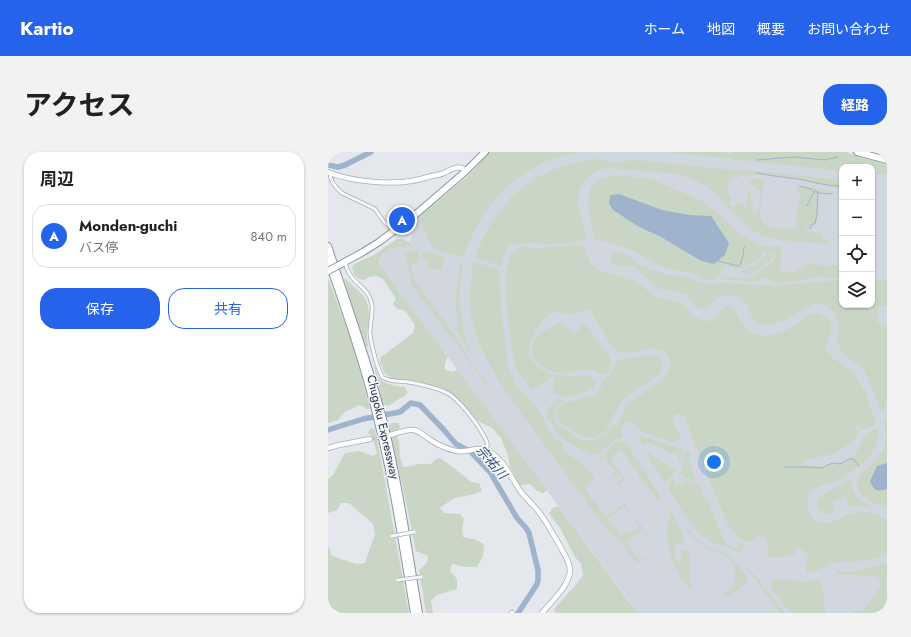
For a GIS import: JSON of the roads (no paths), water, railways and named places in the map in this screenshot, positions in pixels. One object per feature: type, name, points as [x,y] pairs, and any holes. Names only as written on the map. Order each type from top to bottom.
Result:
[{"type":"highway","points":[[328,271],[379,242],[416,214],[466,171],[484,152]]},
{"type":"highway","points":[[857,152],[887,160]]},
{"type":"highway","name":"Chugoku Expressway","points":[[328,246],[369,370],[377,410]]},
{"type":"highway","name":"Chugoku Expressway","points":[[328,260],[353,332],[381,421],[398,491],[419,613]]},
{"type":"highway","name":"Chugoku Expressway","points":[[381,421],[414,613]]},
{"type":"street","points":[[329,173],[354,179],[398,182],[411,181],[442,174],[456,167],[463,168],[466,171]]},
{"type":"street","points":[[329,173],[337,190],[375,209],[384,222],[394,230]]},
{"type":"street","points":[[343,263],[353,280],[362,286],[368,294],[372,303],[370,333],[381,375],[384,378],[393,381],[437,389],[450,394],[478,427],[488,444],[488,448],[486,450]]},
{"type":"street","points":[[390,435],[413,430],[418,431],[431,441],[456,451],[486,450],[497,457],[507,468],[514,482],[548,524],[568,559],[570,571],[564,587],[542,613]]},
{"type":"street","points":[[328,448],[370,439]]},
{"type":"street","points":[[392,536],[414,532]]},
{"type":"street","points":[[398,580],[421,577]]},
{"type":"water","points":[[619,194],[662,210],[690,215],[711,216],[729,243],[725,255],[714,264],[701,261],[661,237],[639,227],[613,210],[609,204],[610,195]]},
{"type":"water","points":[[887,463],[887,489],[876,490],[870,481],[877,466]]},
{"type":"waterway","points":[[328,165],[338,167],[345,165],[371,152]]},
{"type":"waterway","points":[[757,160],[794,157],[825,160],[838,157]]},
{"type":"waterway","points":[[757,173],[798,179],[825,185],[839,186]]},
{"type":"waterway","points":[[800,186],[811,189],[814,192]]},
{"type":"waterway","points":[[807,206],[814,192],[817,192],[815,189]]},
{"type":"waterway","points":[[810,229],[812,224],[815,224],[817,214],[817,192]]},
{"type":"waterway","points":[[818,193],[832,194]]},
{"type":"waterway","points":[[718,261],[738,266],[740,265],[745,246]]},
{"type":"waterway","name":"宗祐川","points":[[328,430],[363,419],[400,412],[411,403],[420,405],[456,444],[471,452],[490,472],[517,518],[529,533],[538,570],[538,580],[537,584],[518,613]]},
{"type":"waterway","points":[[785,467],[821,468],[833,463],[840,464],[849,459],[854,460],[859,466]]},
{"type":"tunnel","points":[[370,439],[385,436]]},
{"type":"place","name":"Monden-guchi","points":[[402,220]]}]
